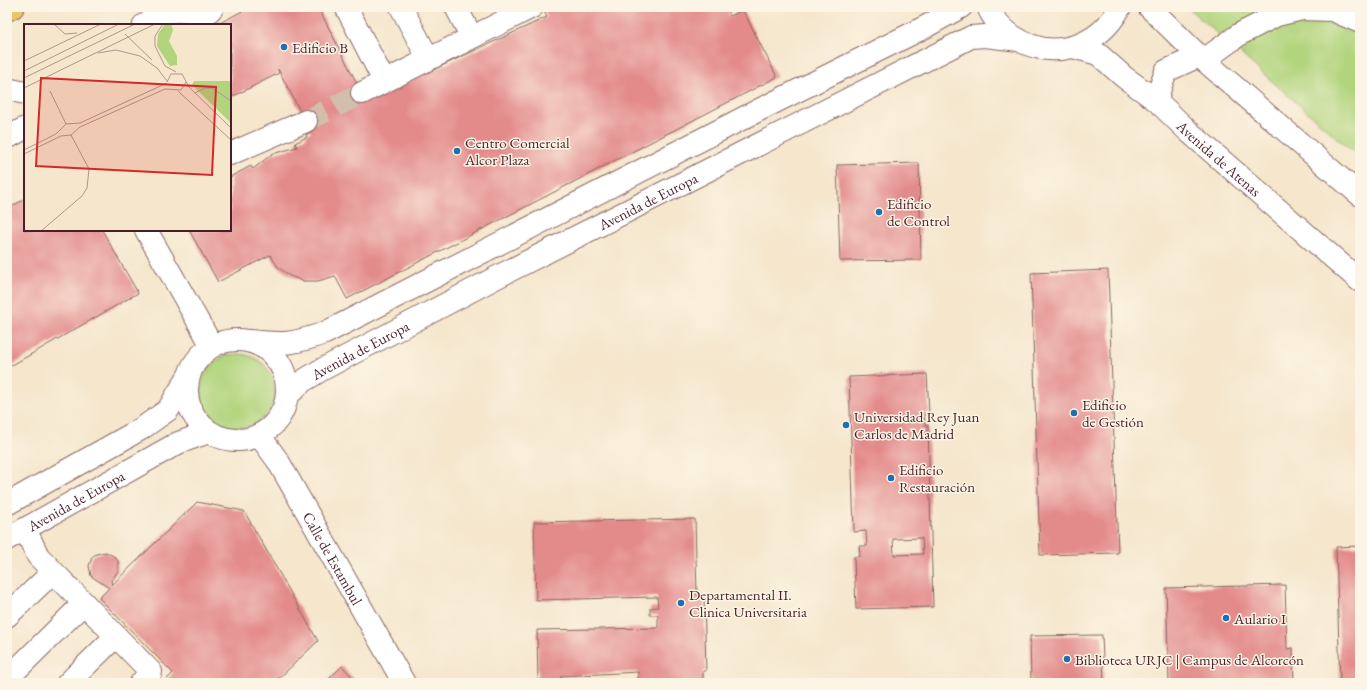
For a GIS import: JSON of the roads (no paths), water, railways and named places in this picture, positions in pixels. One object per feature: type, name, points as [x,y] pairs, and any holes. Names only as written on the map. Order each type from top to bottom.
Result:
[{"type":"highway","points":[[7,10],[13,7]]},
{"type":"street","points":[[346,7],[384,81]]},
{"type":"street","points":[[401,7],[428,58]]},
{"type":"street","points":[[456,7],[471,36]]},
{"type":"street","points":[[362,93],[471,36],[532,7]]},
{"type":"street","name":"Avenida de Europa","points":[[250,341],[278,344],[296,343],[325,333],[925,27],[961,7]]},
{"type":"street","points":[[988,7],[1002,28],[1019,40],[1042,48],[1054,49],[1072,47],[1095,38],[1113,20],[1120,7]]},
{"type":"street","points":[[1149,7],[1201,58],[1360,196]]},
{"type":"street","points":[[146,24],[170,9],[214,8]]},
{"type":"street","points":[[198,24],[214,8]]},
{"type":"street","points":[[1156,100],[1166,71],[1201,58],[1240,34],[1277,15],[1302,9],[1332,10],[1360,22]]},
{"type":"street","name":"Avenida de Europa","points":[[287,396],[303,381],[321,370],[492,280],[971,37],[985,36],[1019,40]]},
{"type":"street","name":"Avenida de Atenas","points":[[1072,47],[1098,54],[1124,77],[1156,100],[1188,131],[1360,280]]},
{"type":"street","points":[[7,88],[24,93]]},
{"type":"street","points":[[231,154],[306,121]]},
{"type":"street","points":[[7,138],[24,129]]},
{"type":"street","points":[[147,231],[212,346]]},
{"type":"street","points":[[237,339],[250,341],[263,347],[274,356],[282,368],[287,381],[287,396],[282,412],[272,425],[259,435],[242,440],[225,439],[209,432],[198,421],[190,408],[187,393],[188,377],[193,365],[201,354],[212,346],[224,341],[237,339]]},
{"type":"street","name":"Avenida de Europa","points":[[7,504],[141,429],[168,410],[188,377]]},
{"type":"street","name":"Avenida de Europa","points":[[16,534],[178,442],[209,432]]},
{"type":"street","name":"Calle de Estambul","points":[[259,435],[281,467],[404,683]]},
{"type":"street","points":[[16,534],[35,551],[53,572],[152,672],[141,683]]},
{"type":"street","points":[[7,616],[53,572]]},
{"type":"street","points":[[7,679],[84,603]]},
{"type":"street","points":[[68,683],[116,636]]},
{"type":"tunnel","points":[[306,121],[362,93]]},
{"type":"place","name":"Edificio B","points":[[284,47]]},
{"type":"place","name":"Centro Comercial Alcor Plaza","points":[[457,151]]},
{"type":"place","name":"Edificio de Control","points":[[879,212]]},
{"type":"place","name":"Edificio de Gestión","points":[[1074,413]]},
{"type":"place","name":"Universidad Rey Juan Carlos de Madrid","points":[[846,425]]},
{"type":"place","name":"Edificio Restauración","points":[[891,478]]},
{"type":"place","name":"Departamental II. Clinica Universitaria","points":[[681,603]]},
{"type":"place","name":"Aulario I","points":[[1226,618]]},
{"type":"place","name":"Biblioteca URJC | Campus de Alcorcón","points":[[1067,659]]}]
